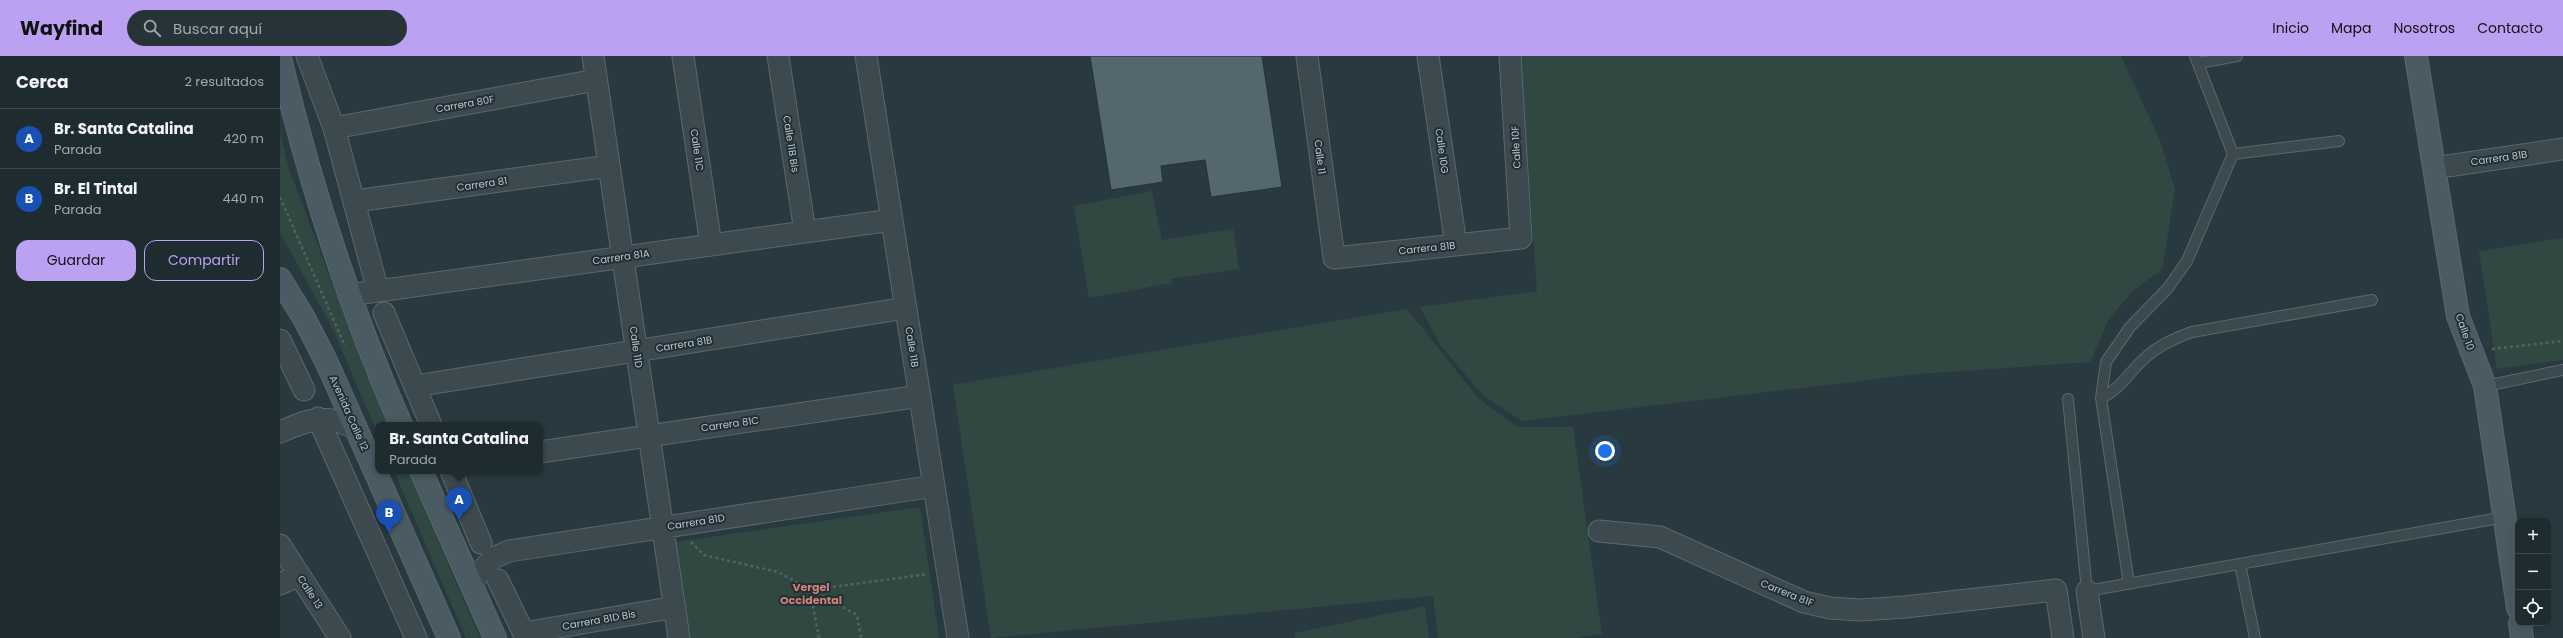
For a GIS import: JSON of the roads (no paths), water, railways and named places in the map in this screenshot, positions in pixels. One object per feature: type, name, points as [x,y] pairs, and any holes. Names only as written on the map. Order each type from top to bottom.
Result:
[{"type":"main road","name":"Calle 10","points":[[2416,56],[2458,316],[2485,386],[2515,590]]},
{"type":"main road","points":[[280,58],[299,135],[319,206],[349,295],[400,422]]},
{"type":"main road","points":[[280,94],[299,135]]},
{"type":"main road","name":"Avenida Calle 12","points":[[280,279],[314,337],[375,473]]},
{"type":"main road","name":"Avenida Calle 12","points":[[376,474],[449,638]]},
{"type":"main road","points":[[422,474],[495,638]]},
{"type":"main road","points":[[2520,626],[2522,638]]},
{"type":"street","points":[[307,56],[334,128],[355,201],[378,291]]},
{"type":"street","name":"Calle 11D","points":[[593,56],[679,638]]},
{"type":"street","name":"Calle 11C","points":[[683,56],[711,245]]},
{"type":"street","name":"Calle 11B Bis","points":[[778,56],[805,232]]},
{"type":"street","name":"Calle 11B","points":[[866,56],[958,638]]},
{"type":"street","name":"Calle 11","points":[[1307,56],[1334,258]]},
{"type":"street","name":"Calle 10G","points":[[1428,56],[1456,245]]},
{"type":"street","name":"Calle 10F","points":[[1510,56],[1521,238]]},
{"type":"street","name":"Carrera 80F","points":[[334,128],[596,80]]},
{"type":"street","name":"Carrera 81B","points":[[2434,168],[2563,149]]},
{"type":"street","name":"Carrera 81","points":[[355,201],[609,166]]},
{"type":"street","name":"Carrera 81A","points":[[349,295],[892,220]]},
{"type":"street","name":"Carrera 81B","points":[[1334,258],[1521,238]]},
{"type":"street","name":"Carrera 81B","points":[[415,386],[906,308]]},
{"type":"street","points":[[384,313],[430,422]]},
{"type":"street","points":[[280,340],[304,390]]},
{"type":"street","name":"Carrera 81C","points":[[543,452],[920,396]]},
{"type":"street","points":[[318,418],[416,638]]},
{"type":"street","points":[[280,432],[304,421],[318,418],[342,422],[355,428]]},
{"type":"street","points":[[452,474],[481,543]]},
{"type":"street","name":"Carrera 81D","points":[[471,583],[493,558],[509,551],[934,486]]},
{"type":"street","name":"Carrera 81F","points":[[1599,531],[1660,538],[1804,602],[1830,608],[1861,610],[1905,607],[2056,590],[2064,638]]},
{"type":"street","name":"Calle 13","points":[[280,545],[340,638]]},
{"type":"street","points":[[280,584],[299,575]]},
{"type":"street","points":[[498,580],[525,636]]},
{"type":"street","points":[[2087,591],[2094,638]]},
{"type":"street","name":"Carrera 81D Bis","points":[[525,636],[675,607]]},
{"type":"lane","points":[[2129,584],[2102,398],[2106,362],[2130,327],[2168,288],[2187,260],[2233,154],[2197,60],[2237,56]]},
{"type":"lane","points":[[2233,154],[2339,141]]},
{"type":"lane","points":[[2102,398],[2113,393],[2144,358],[2171,339],[2192,332],[2372,300]]},
{"type":"lane","points":[[2485,386],[2563,370]]},
{"type":"lane","points":[[2068,399],[2087,591],[2505,517]]},
{"type":"lane","points":[[2240,564],[2255,638]]},
{"type":"place","name":"Br. Santa Catalina","points":[[459,520]]},
{"type":"place","name":"Br. El Tintal","points":[[389,533]]},
{"type":"district","name":"Vergel Occidental","points":[[811,593]]}]
